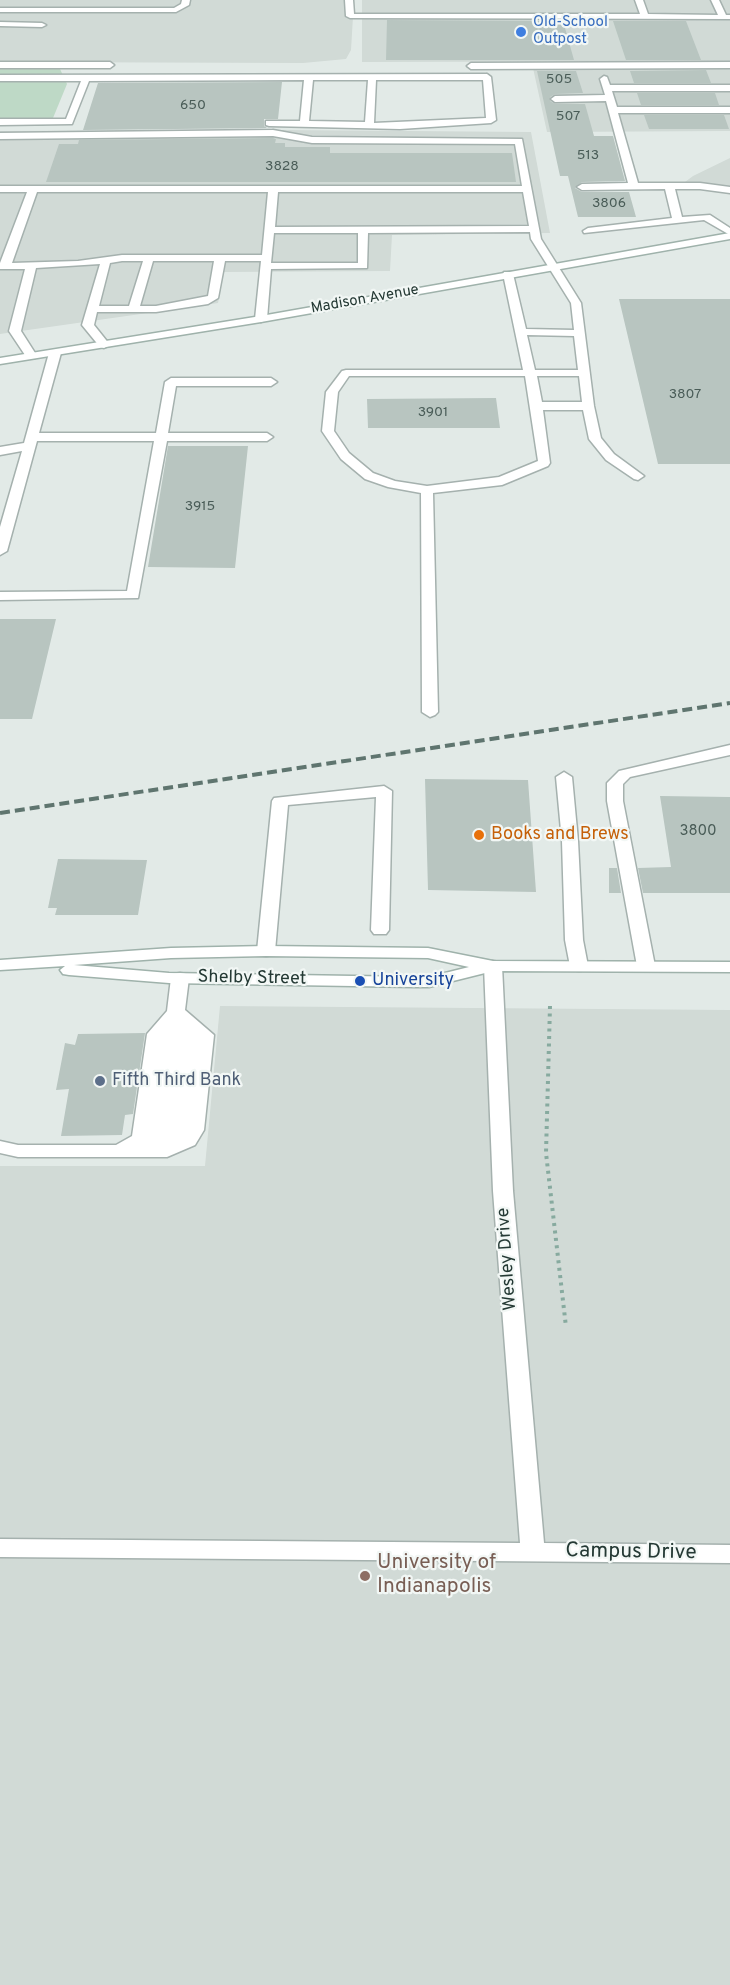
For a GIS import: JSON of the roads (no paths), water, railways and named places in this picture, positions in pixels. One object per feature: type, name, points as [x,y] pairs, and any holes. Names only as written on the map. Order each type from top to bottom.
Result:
[{"type":"main road","points":[[0,10],[176,10],[185,5],[186,0]]},
{"type":"main road","points":[[349,0],[350,16],[419,13],[611,13],[645,17],[685,13],[726,17]]},
{"type":"main road","points":[[639,0],[645,17]]},
{"type":"main road","points":[[715,0],[726,17]]},
{"type":"main road","points":[[0,24],[42,25]]},
{"type":"main road","points":[[0,65],[118,65]]},
{"type":"main road","points":[[459,66],[726,67]]},
{"type":"main road","points":[[600,66],[634,186]]},
{"type":"main road","points":[[0,78],[488,77],[491,120],[400,126],[218,123]]},
{"type":"main road","points":[[69,122],[86,78]]},
{"type":"main road","points":[[304,124],[309,78]]},
{"type":"main road","points":[[369,125],[372,78]]},
{"type":"main road","points":[[555,99],[608,93],[730,88]]},
{"type":"main road","points":[[613,110],[730,110]]},
{"type":"main road","points":[[0,122],[80,122]]},
{"type":"main road","points":[[0,136],[273,133],[312,140],[519,141],[536,239],[576,303],[588,406],[596,439],[610,457],[638,476]]},
{"type":"main road","points":[[669,186],[678,220]]},
{"type":"main road","points":[[582,187],[700,186],[730,190]]},
{"type":"main road","points":[[0,189],[527,189]]},
{"type":"main road","points":[[33,189],[3,266],[149,258],[220,258],[363,266],[363,229]]},
{"type":"main road","points":[[261,319],[273,189]]},
{"type":"main road","points":[[588,231],[722,214]]},
{"type":"main road","points":[[706,217],[730,234]]},
{"type":"main road","points":[[269,230],[535,229]]},
{"type":"main road","name":"Madison Avenue","points":[[0,361],[261,319],[730,234]]},
{"type":"main road","points":[[134,309],[149,258]]},
{"type":"main road","points":[[93,309],[156,309],[204,302],[213,298],[220,258]]},
{"type":"main road","points":[[104,345],[88,325],[106,260]]},
{"type":"main road","points":[[31,266],[15,331],[31,356]]},
{"type":"main road","points":[[508,274],[521,332],[530,373],[537,406],[544,463],[502,481],[428,490],[393,484],[369,476],[345,456],[328,431],[332,392],[346,373],[530,373],[584,373]]},
{"type":"main road","points":[[521,332],[579,333]]},
{"type":"main road","points":[[0,551],[55,352]]},
{"type":"main road","points":[[0,596],[133,595],[171,382],[271,382]]},
{"type":"main road","points":[[537,406],[588,406]]},
{"type":"main road","points":[[0,451],[31,441],[160,437],[267,437]]},
{"type":"main road","points":[[428,490],[429,712]]},
{"type":"main road","points":[[646,966],[615,801],[615,783],[625,774],[730,750]]},
{"type":"main road","points":[[564,777],[570,841],[574,940],[579,966]]},
{"type":"main road","points":[[266,951],[280,801],[384,791],[380,930]]},
{"type":"main road","name":"Shelby Street","points":[[5,965],[171,952],[266,951],[428,953],[493,966],[730,967]]},
{"type":"main road","name":"Shelby Street","points":[[5,965],[180,978],[429,982],[493,966]]},
{"type":"main road","name":"Wesley Drive","points":[[493,966],[503,1191],[532,1552]]},
{"type":"main road","points":[[147,1151],[159,1135],[180,978]]},
{"type":"main road","points":[[0,1147],[18,1151],[147,1151],[178,1147],[188,1140],[195,1130],[205,1035],[176,1012]]},
{"type":"main road","points":[[116,1151],[127,1149],[141,1138],[156,1034],[176,1012]]},
{"type":"main road","name":"Campus Drive","points":[[0,1548],[730,1554]]},
{"type":"railway","points":[[0,813],[730,703]]},
{"type":"place","name":"Old-School Outpost","points":[[521,32]]},
{"type":"place","name":"Books and Brews","points":[[479,835]]},
{"type":"place","name":"University","points":[[360,981]]},
{"type":"place","name":"Fifth Third Bank","points":[[100,1081]]},
{"type":"place","name":"University of Indianapolis","points":[[365,1576]]}]
